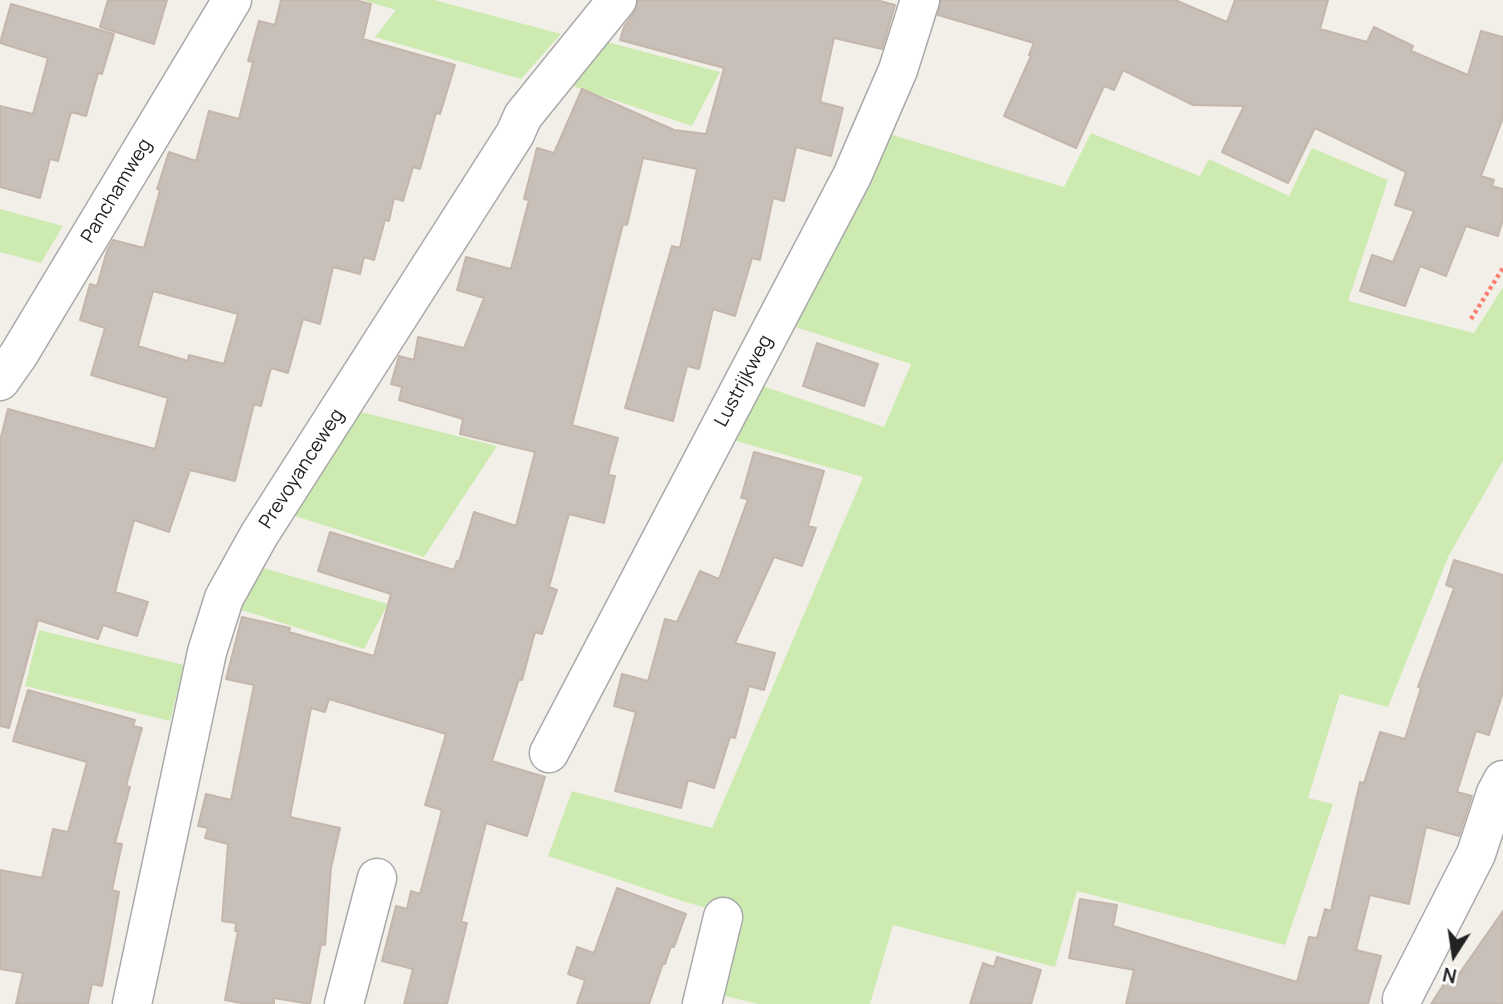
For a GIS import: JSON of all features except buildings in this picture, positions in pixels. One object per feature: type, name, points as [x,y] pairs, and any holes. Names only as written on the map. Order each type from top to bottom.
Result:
[{"type":"street","name":"Panchamweg","points":[[0,381],[19,354],[232,0]]},
{"type":"street","name":"Prevoyanceweg","points":[[132,1004],[208,652],[224,598],[259,535],[493,169],[523,116],[617,0]]},
{"type":"street","name":"Lustrijkweg","points":[[549,753],[852,176],[898,70],[920,0]]},
{"type":"street","points":[[1402,999],[1476,854],[1496,793],[1503,780]]},
{"type":"street","points":[[344,1004],[377,878]]},
{"type":"street","points":[[702,1004],[723,917]]},
{"type":"path","points":[[1471,319],[1503,268]]},
{"type":"green space","points":[[363,0],[434,0],[561,34],[521,79],[375,37],[396,10]]},
{"type":"green space","points":[[581,35],[720,72],[692,126],[548,78]]},
{"type":"green space","points":[[883,132],[1064,187],[1091,133],[1200,176],[1209,159],[1289,196],[1312,148],[1388,180],[1348,301],[1474,333],[1503,287],[1503,461],[1449,555],[1388,707],[1340,694],[1308,798],[1333,804],[1285,945],[1077,891],[1055,967],[893,925],[870,1004],[758,1004],[721,995],[740,917],[685,902],[548,856],[572,791],[712,828],[863,477],[722,437],[751,382],[884,427],[911,364],[786,324]]},
{"type":"green space","points":[[0,209],[63,226],[41,263],[0,252]]},
{"type":"green space","points":[[345,408],[497,446],[424,557],[273,509]]},
{"type":"green space","points":[[246,563],[388,604],[364,649],[226,605]]},
{"type":"green space","points":[[39,630],[184,665],[170,721],[25,686]]}]
